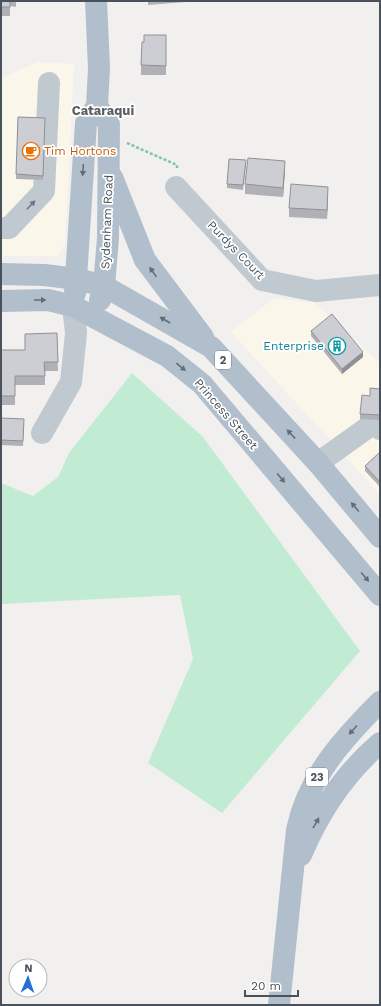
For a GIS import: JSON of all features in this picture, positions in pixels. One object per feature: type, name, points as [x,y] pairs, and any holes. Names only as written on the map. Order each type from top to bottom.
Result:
[{"type":"main road","points":[[73,306],[77,279],[86,123],[97,106],[99,68],[96,1]]},
{"type":"main road","name":"Sydenham Road","points":[[96,317],[104,286],[108,238],[109,168],[109,124],[97,106]]},
{"type":"main road","points":[[109,168],[145,260],[211,347]]},
{"type":"main road","name":"2","points":[[1,274],[44,275],[77,279],[104,286],[211,347],[318,463],[380,537]]},
{"type":"main road","name":"Princess Street","points":[[1,301],[48,300],[73,306],[167,356],[202,384],[380,595]]},
{"type":"main road","name":"23","points":[[279,1005],[287,921],[294,871],[297,830],[306,796],[329,759],[354,728],[380,702]]},
{"type":"main road","name":"23","points":[[294,871],[311,832],[328,802],[351,772],[380,743]]},
{"type":"street","points":[[1,228],[9,228],[44,191],[49,83]]},
{"type":"street","name":"Purdys Court","points":[[176,187],[262,280],[316,291],[380,285]]},
{"type":"street","points":[[42,433],[71,382],[76,333],[73,306]]},
{"type":"street","points":[[76,333],[96,317]]},
{"type":"street","points":[[318,463],[374,423],[380,429]]},
{"type":"path","points":[[125,142],[177,165],[176,187]]},
{"type":"shaded area","points":[[37,62],[74,64],[65,244],[58,256],[1,256],[1,79]]},
{"type":"shaded area","points":[[274,298],[315,303],[380,363],[380,494],[231,332]]},
{"type":"green space","points":[[132,373],[203,437],[360,651],[222,813],[148,763],[193,659],[180,595],[1,604],[1,483],[33,496],[58,477],[69,453]]},
{"type":"building","points":[[1,1],[10,1],[10,7],[1,7]]},
{"type":"building","points":[[144,35],[166,35],[166,66],[141,65],[142,42],[144,42]]},
{"type":"building","name":"Tim Hortons","points":[[18,117],[45,118],[43,176],[16,174]]},
{"type":"building","points":[[248,158],[285,161],[283,188],[245,184]]},
{"type":"building","points":[[229,159],[246,160],[243,185],[227,184]]},
{"type":"building","points":[[291,184],[328,187],[327,210],[289,208]]},
{"type":"building","name":"Enterprise","points":[[332,314],[363,352],[342,369],[311,331]]},
{"type":"building","points":[[57,333],[58,362],[44,362],[45,376],[15,376],[15,396],[1,396],[1,350],[25,350],[25,334]]},
{"type":"building","points":[[370,388],[380,389],[380,415],[360,414],[362,395],[370,396]]},
{"type":"building","points":[[1,418],[24,419],[23,441],[1,440]]},
{"type":"building","points":[[380,452],[380,482],[365,466]]},
{"type":"place","name":"Tim Hortons","points":[[31,151]]},
{"type":"place","name":"Enterprise","points":[[337,346]]},
{"type":"district","name":"Cataraqui","points":[[103,110]]}]
